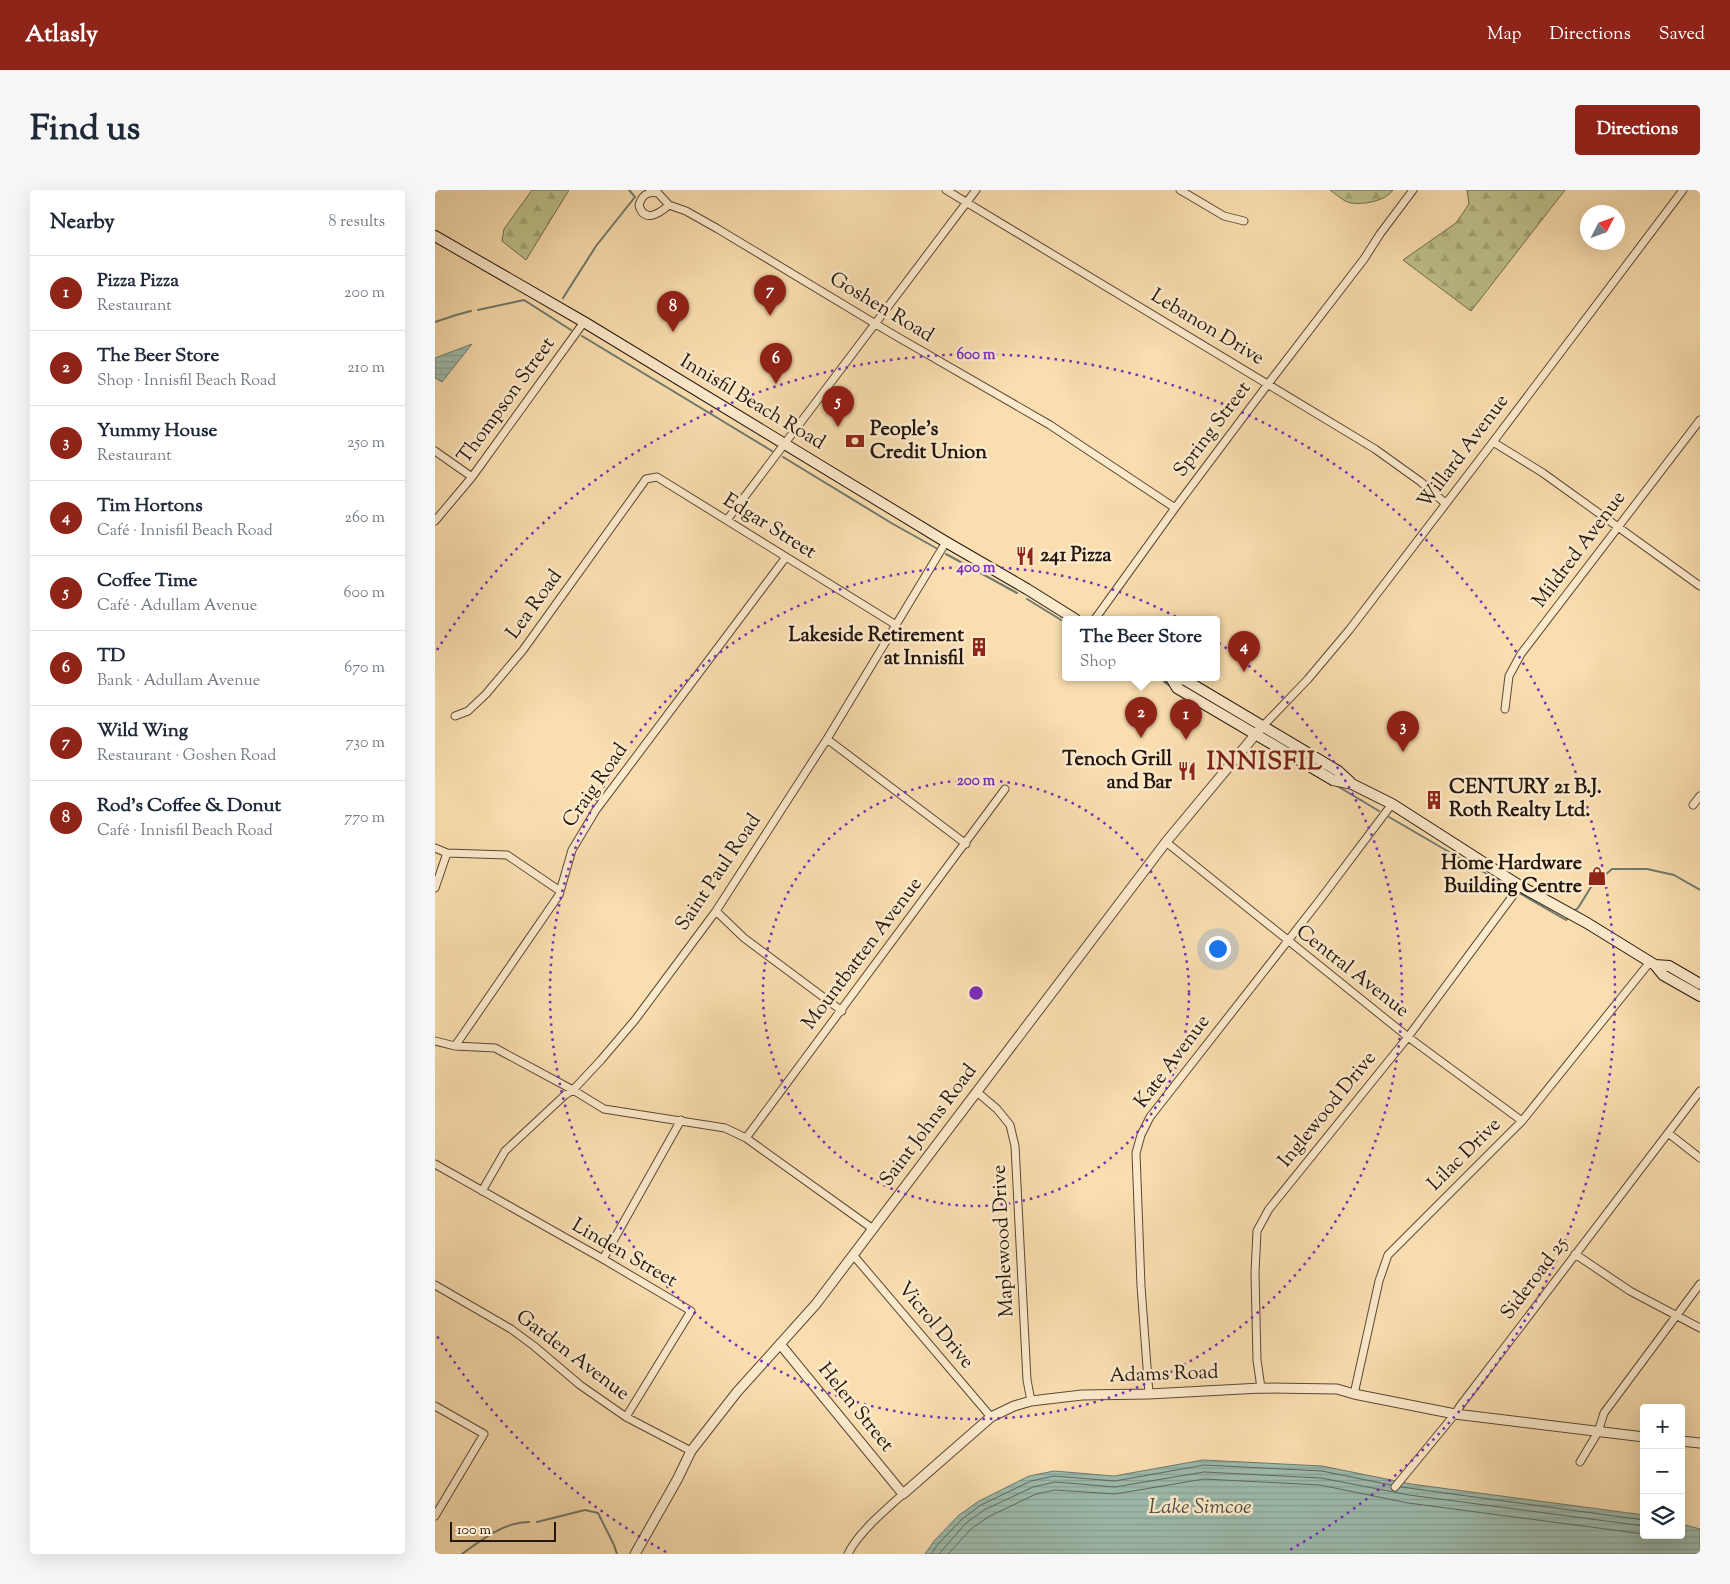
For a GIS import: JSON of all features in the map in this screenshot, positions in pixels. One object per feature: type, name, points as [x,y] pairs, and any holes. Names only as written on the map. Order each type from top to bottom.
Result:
[{"type":"main road","name":"Innisfil Beach Road","points":[[435,236],[584,322],[1070,616]]},
{"type":"main road","points":[[1173,681],[1177,688],[1259,730],[1333,780],[1352,784],[1392,804],[1520,886],[1587,923],[1653,964],[1663,975],[1700,996]]},
{"type":"main road","points":[[1653,964],[1669,966],[1700,984]]},
{"type":"street","name":"Lebanon Drive","points":[[946,190],[1375,448],[1421,482],[1445,503]]},
{"type":"street","points":[[727,520],[976,190]]},
{"type":"street","points":[[1180,190],[1224,216],[1243,221]]},
{"type":"street","name":"Spring Street","points":[[1097,616],[1175,508],[1364,259],[1379,234],[1413,190]]},
{"type":"street","name":"Willard Avenue","points":[[1259,730],[1308,679],[1350,629],[1683,190]]},
{"type":"street","name":"Goshen Road","points":[[669,205],[686,211],[718,229],[1050,425],[1175,508]]},
{"type":"street","name":"Thompson Street","points":[[435,521],[471,477],[584,322]]},
{"type":"street","name":"Mildred Avenue","points":[[1505,709],[1509,676],[1521,654],[1700,420]]},
{"type":"street","points":[[1493,442],[1543,473],[1700,586]]},
{"type":"street","points":[[435,451],[471,477]]},
{"type":"street","name":"Edgar Street","points":[[631,502],[646,480],[657,477],[896,625]]},
{"type":"street","name":"Lea Road","points":[[455,716],[468,711],[486,694],[523,650],[631,502]]},
{"type":"street","name":"Saint Paul Road","points":[[482,1191],[505,1151],[565,1095],[573,1090],[601,1060],[635,1020],[716,912],[827,739],[945,542]]},
{"type":"street","name":"Craig Road","points":[[455,1046],[560,891],[572,850],[597,810],[786,557]]},
{"type":"street","name":"Saint Johns Road","points":[[635,1554],[677,1480],[691,1451],[737,1392],[816,1304],[854,1256],[1166,842],[1259,730]]},
{"type":"street","points":[[827,739],[966,844]]},
{"type":"street","name":"Mountbatten Avenue","points":[[746,1138],[1005,789]]},
{"type":"street","points":[[1693,805],[1700,796]]},
{"type":"street","name":"Kate Avenue","points":[[1149,1394],[1141,1286],[1136,1153],[1141,1135],[1150,1117],[1319,901],[1392,804]]},
{"type":"street","name":"Central Avenue","points":[[1166,842],[1408,1037],[1522,1121]]},
{"type":"street","points":[[435,848],[447,853],[507,856],[560,891]]},
{"type":"street","points":[[435,888],[447,853]]},
{"type":"street","name":"Inglewood Drive","points":[[1261,1388],[1257,1360],[1255,1273],[1257,1231],[1269,1209],[1408,1037],[1520,886]]},
{"type":"street","points":[[716,912],[744,938],[842,1011]]},
{"type":"street","name":"Lilac Drive","points":[[1354,1394],[1379,1281],[1388,1255],[1522,1121],[1653,964]]},
{"type":"street","points":[[435,1041],[455,1046],[495,1048],[573,1090],[603,1109],[725,1128],[746,1138],[873,1229]]},
{"type":"street","name":"Maplewood Drive","points":[[977,1092],[997,1109],[1009,1125],[1015,1146],[1027,1380],[1031,1401]]},
{"type":"street","name":"Sideroad 25","points":[[1395,1486],[1455,1414],[1465,1398],[1700,1092]]},
{"type":"street","points":[[603,1259],[681,1120]]},
{"type":"street","points":[[1668,1133],[1700,1158]]},
{"type":"street","name":"Linden Street","points":[[435,1164],[603,1259],[691,1312],[627,1416]]},
{"type":"street","points":[[1575,1254],[1630,1292],[1700,1328]]},
{"type":"street","name":"Vicrol Drive","points":[[854,1256],[991,1417]]},
{"type":"street","points":[[1580,1462],[1598,1432],[1604,1413],[1700,1284]]},
{"type":"street","name":"Garden Avenue","points":[[435,1285],[511,1329],[579,1385],[627,1416],[691,1451]]},
{"type":"street","name":"Helen Street","points":[[780,1344],[903,1494]]},
{"type":"street","name":"Adams Road","points":[[903,1494],[991,1417],[1014,1406],[1031,1401],[1082,1395],[1149,1394],[1261,1388],[1337,1389],[1455,1414],[1640,1437]]},
{"type":"street","points":[[435,1406],[484,1434],[435,1516]]},
{"type":"street","points":[[1685,1441],[1700,1443]]},
{"type":"street","points":[[848,1554],[851,1547],[882,1512],[903,1494]]},
{"type":"green space","points":[[532,190],[569,190],[526,260],[502,241],[504,229]]},
{"type":"green space","points":[[1330,190],[1393,190],[1385,197],[1368,203],[1351,203]]},
{"type":"green space","points":[[1467,190],[1565,190],[1471,311],[1403,260],[1456,223],[1469,204]]},
{"type":"water","points":[[472,344],[442,382],[435,378],[435,358]]},
{"type":"water","name":"Lake Simcoe","points":[[1203,1460],[1322,1466],[1411,1484],[1640,1514],[1640,1539],[1685,1539],[1685,1525],[1700,1529],[1700,1554],[925,1554],[934,1541],[959,1515],[979,1501],[1029,1476],[1054,1471],[1114,1476]]},
{"type":"waterway","points":[[563,298],[596,246],[635,197],[629,190]]},
{"type":"waterway","points":[[478,310],[524,300],[571,330]]},
{"type":"waterway","points":[[435,322],[471,311]]},
{"type":"waterway","points":[[582,336],[772,451]]},
{"type":"waterway","points":[[783,457],[936,548]]},
{"type":"waterway","points":[[946,554],[1017,593]]},
{"type":"waterway","points":[[1027,599],[1062,621]]},
{"type":"waterway","points":[[1164,682],[1170,686]]},
{"type":"waterway","points":[[1334,784],[1379,811]]},
{"type":"waterway","points":[[1389,817],[1511,888]]},
{"type":"waterway","points":[[1573,912],[1578,908],[1591,887],[1612,869],[1647,869],[1674,875],[1700,890]]},
{"type":"waterway","points":[[1521,894],[1566,920],[1568,918]]},
{"type":"waterway","points":[[537,1522],[585,1510],[598,1513],[617,1554]]},
{"type":"waterway","points":[[462,1554],[502,1528],[529,1522]]},
{"type":"place","name":"Wild Wing","points":[[770,316]]},
{"type":"place","name":"Rod's Coffee & Donut","points":[[673,332]]},
{"type":"place","name":"TD","points":[[776,384]]},
{"type":"place","name":"Coffee Time","points":[[838,427]]},
{"type":"place","name":"People's Credit Union","points":[[855,441]]},
{"type":"place","name":"241 Pizza","points":[[1025,556]]},
{"type":"place","name":"Lakeside Retirement at Innisfil","points":[[979,647]]},
{"type":"place","name":"Tim Hortons","points":[[1244,672]]},
{"type":"place","name":"The Beer Store","points":[[1141,738]]},
{"type":"place","name":"Pizza Pizza","points":[[1186,740]]},
{"type":"place","name":"Yummy House","points":[[1403,752]]},
{"type":"place","name":"Tenoch Grill and Bar","points":[[1187,771]]},
{"type":"place","name":"CENTURY 21 B.J. Roth Realty Ltd.","points":[[1434,800]]},
{"type":"place","name":"Home Hardware Building Centre","points":[[1597,876]]},
{"type":"district","name":"INNISFIL","points":[[1265,763]]}]
